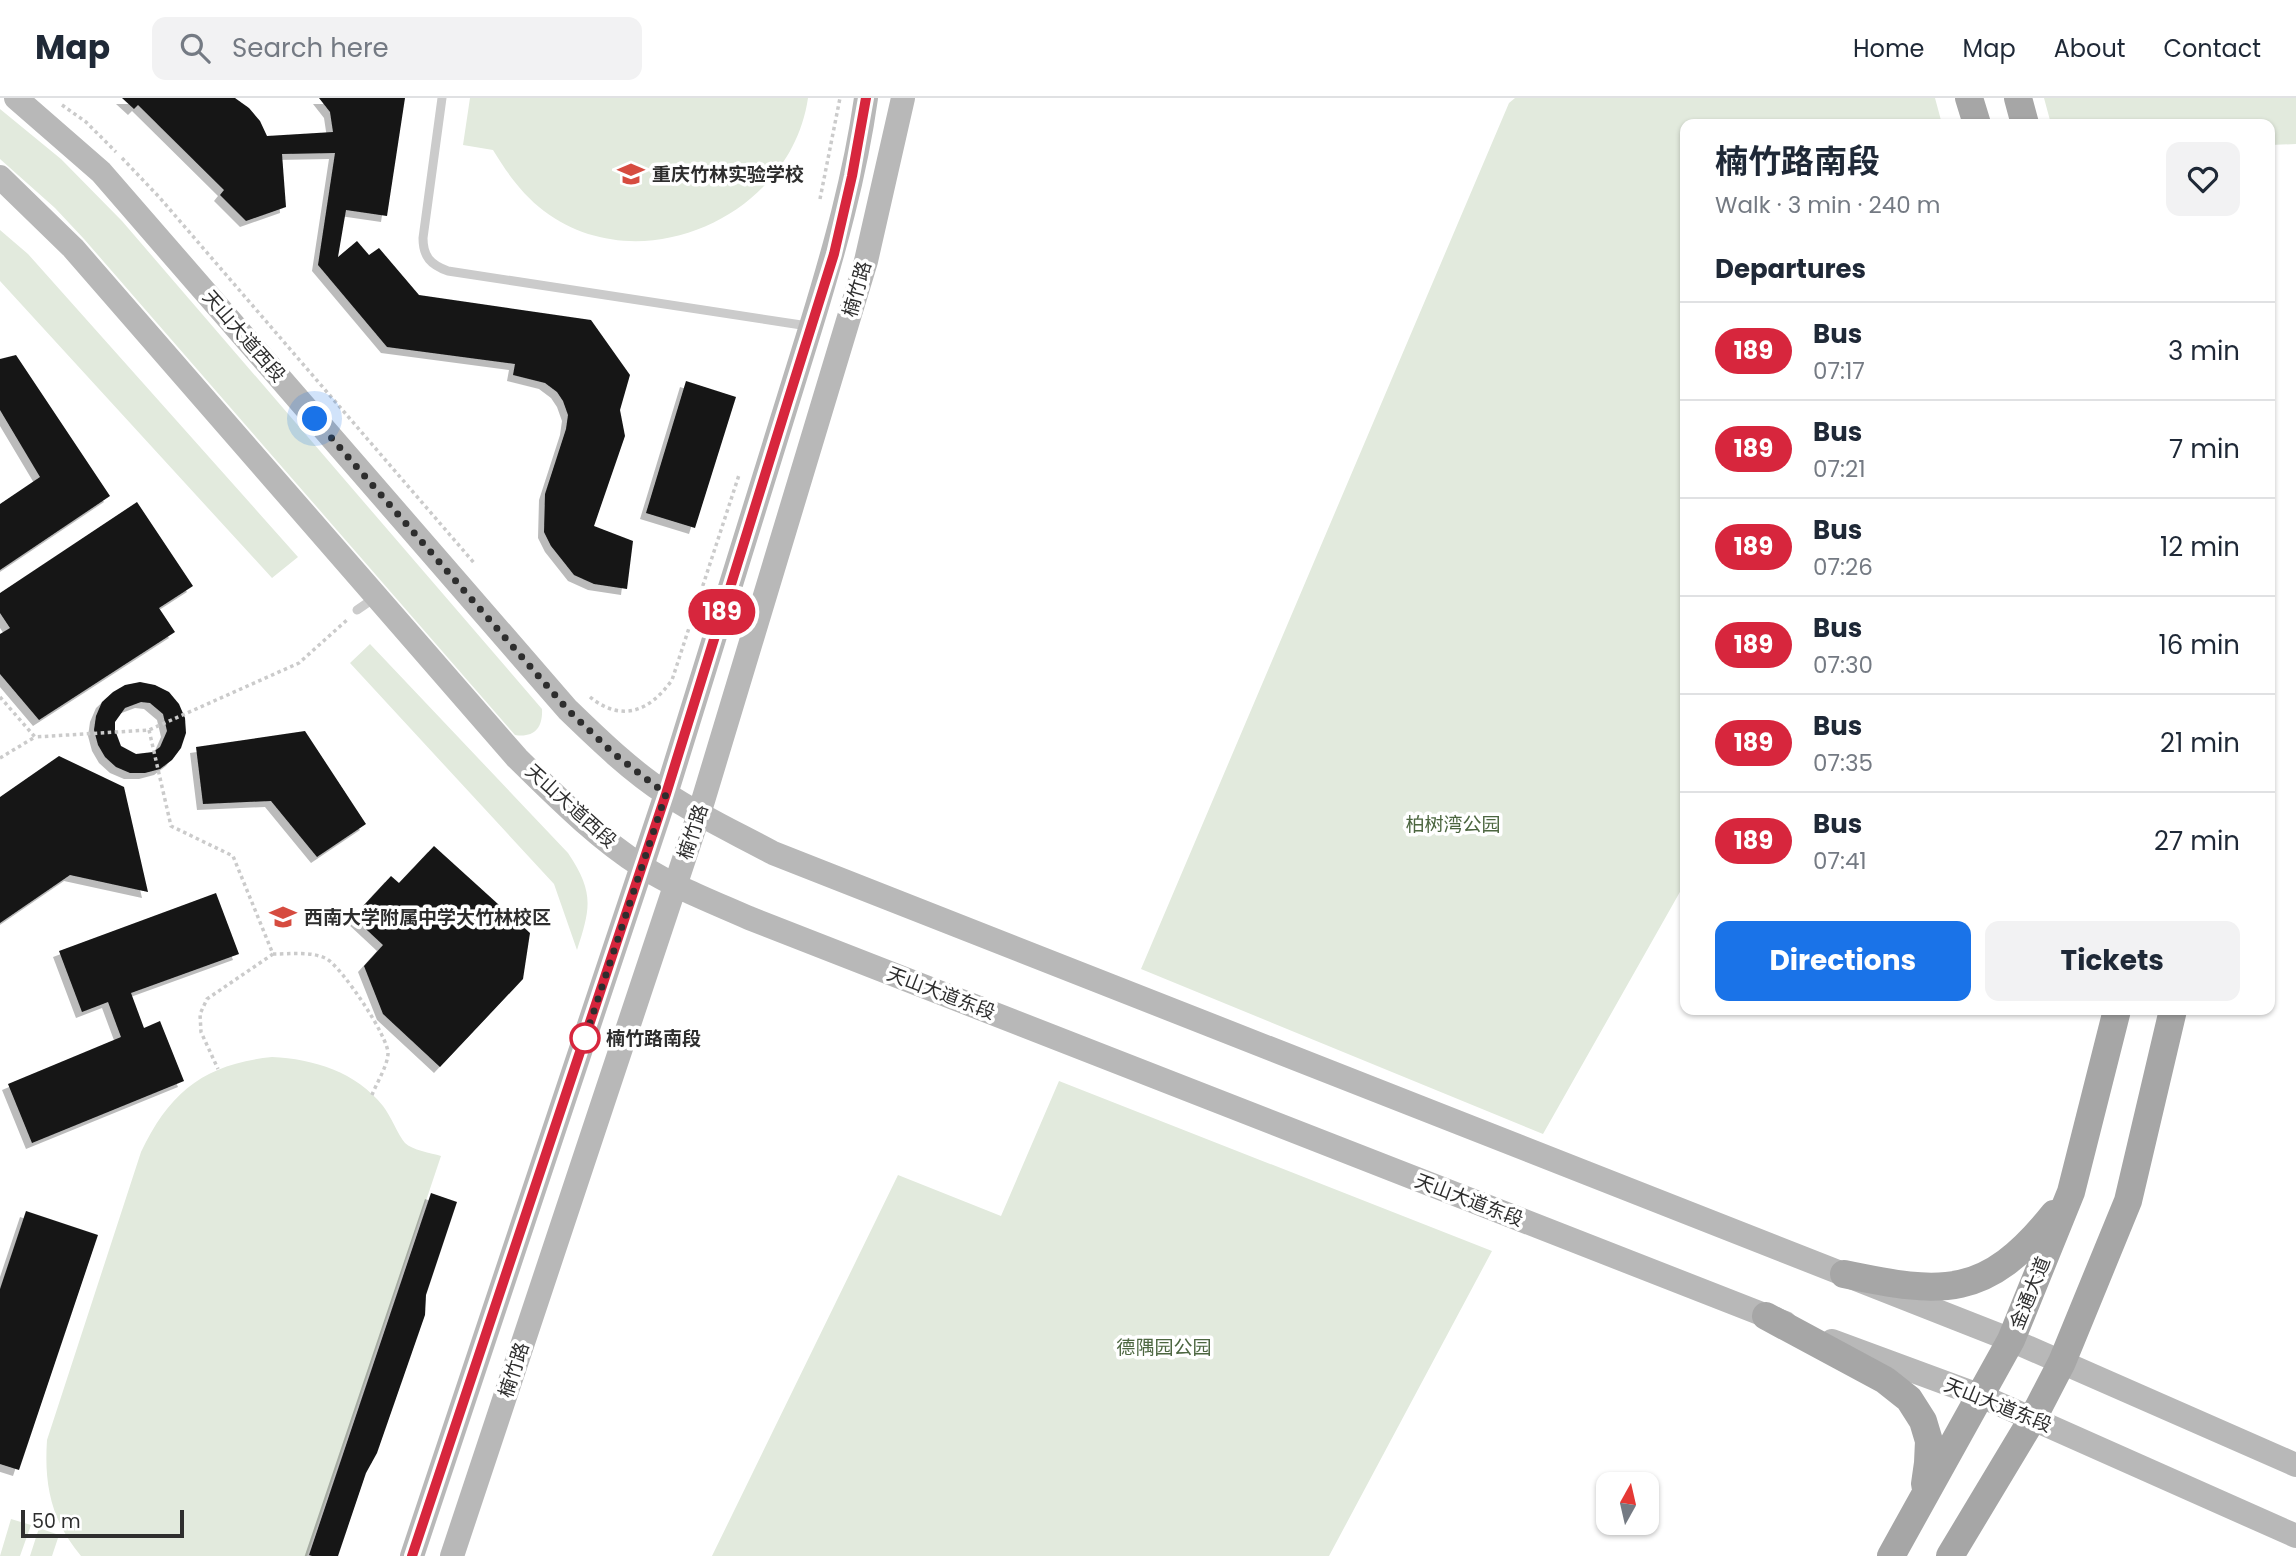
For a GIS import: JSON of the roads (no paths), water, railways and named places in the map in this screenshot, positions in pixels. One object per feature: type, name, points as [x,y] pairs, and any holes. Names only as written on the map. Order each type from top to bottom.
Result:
[{"type":"main road","name":"天山大道西段","points":[[16,98],[101,172],[568,710],[613,753],[666,794]]},
{"type":"main road","name":"楠竹路","points":[[412,1556],[666,794],[834,254],[866,98]]},
{"type":"main road","name":"楠竹路","points":[[452,1556],[699,814],[866,261],[903,98]]},
{"type":"main road","points":[[1969,98],[1975,119]]},
{"type":"main road","points":[[2018,98],[2024,119]]},
{"type":"main road","name":"天山大道西段","points":[[0,177],[73,248],[517,758],[576,816],[642,866]]},
{"type":"main road","points":[[666,794],[773,853],[2011,1340],[2296,1465]]},
{"type":"main road","name":"天山大道东段","points":[[642,866],[675,886],[749,918],[1766,1316],[1980,1396],[2296,1536]]},
{"type":"main road","name":"金通大道","points":[[1891,1556],[2011,1340],[2071,1192],[2116,1015]]},
{"type":"main road","points":[[1950,1556],[2033,1418],[2062,1362],[2128,1201],[2172,1015]]},
{"type":"main road","points":[[1844,1274],[1925,1289],[1957,1286],[1988,1274],[2014,1257],[2034,1238],[2071,1192]]},
{"type":"main road","points":[[1766,1316],[1885,1380],[1909,1399],[1923,1420],[1929,1441],[1921,1502]]},
{"type":"lane","points":[[442,98],[423,238],[423,250],[432,264],[448,271],[811,326]]},
{"type":"lane","points":[[357,610],[378,596]]},
{"type":"place","name":"重庆竹林实验学校","points":[[631,174]]},
{"type":"place","name":"西南大学附属中学大竹林校区","points":[[283,917]]},
{"type":"place","name":"楠竹路南段","points":[[585,1038]]},
{"type":"park label","name":"柏树湾公园","points":[[1453,824]]},
{"type":"park label","name":"德隅园公园","points":[[1164,1347]]}]
